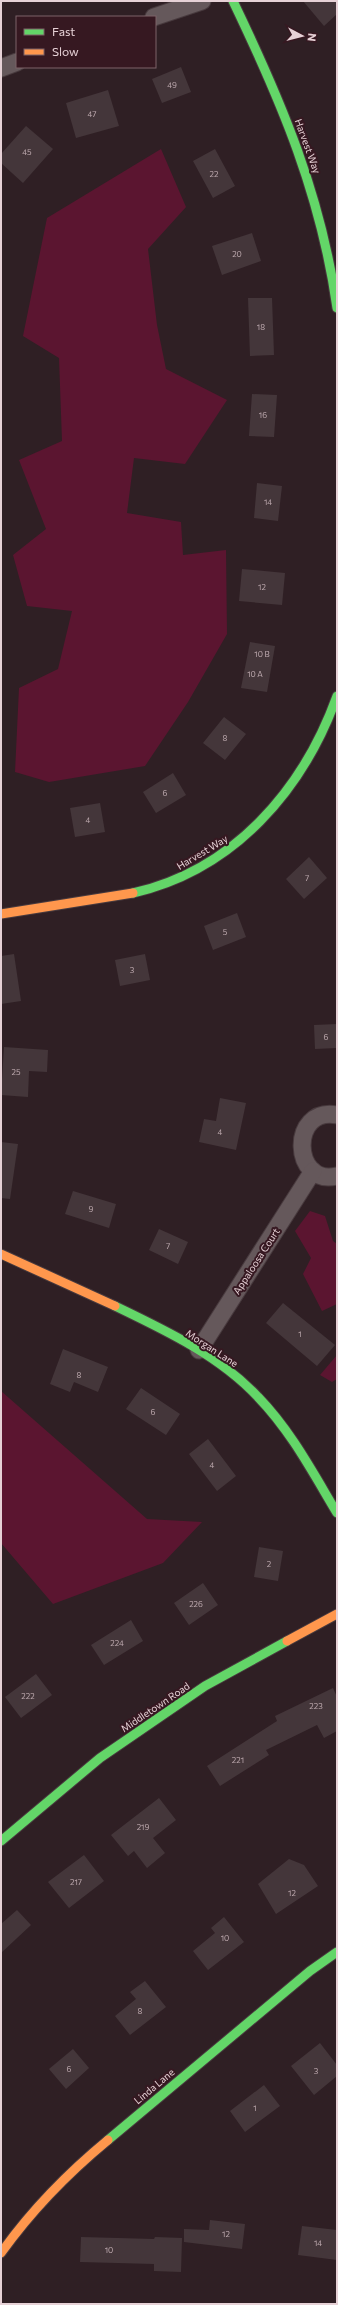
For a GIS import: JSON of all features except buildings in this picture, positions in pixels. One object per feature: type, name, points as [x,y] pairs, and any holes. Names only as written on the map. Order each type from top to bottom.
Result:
[{"type":"street","points":[[156,16],[202,1]]},
{"type":"street","name":"Harvest Way","points":[[233,1],[266,70],[319,210],[334,281],[337,308]]},
{"type":"street","name":"Harvest Way","points":[[1,914],[135,893],[175,881],[233,848],[262,820],[286,793],[309,760],[327,724],[337,696]]},
{"type":"street","points":[[337,1115],[323,1116],[314,1120],[302,1136],[302,1155],[313,1171],[323,1176],[337,1176]]},
{"type":"street","name":"Appaloosa Court","points":[[199,1350],[313,1171]]},
{"type":"street","name":"Morgan Lane","points":[[1,1254],[116,1306],[199,1350],[243,1382],[269,1409],[299,1452],[337,1513]]},
{"type":"street","name":"Middletown Road","points":[[1,1841],[100,1758],[205,1686],[337,1614]]},
{"type":"street","name":"Linda Lane","points":[[1,2253],[21,2225],[87,2157],[304,1976],[337,1952]]},
{"type":"shaded area","points":[[161,149],[186,207],[148,249],[157,325],[166,369],[227,400],[185,464],[134,458],[127,513],[181,522],[183,555],[226,550],[227,634],[188,702],[145,766],[49,782],[15,772],[19,688],[58,669],[72,611],[27,606],[13,555],[46,529],[19,460],[62,441],[59,358],[23,336],[47,218]]},
{"type":"shaded area","points":[[310,1211],[325,1216],[333,1241],[337,1244],[337,1304],[322,1311],[303,1274],[311,1258],[295,1231]]},
{"type":"shaded area","points":[[337,1355],[337,1379],[332,1382],[320,1375]]},
{"type":"shaded area","points":[[1,1391],[147,1519],[202,1522],[163,1563],[53,1604],[1,1543]]},
{"type":"traffic: fast","points":[[233,1],[268,76],[310,188],[321,227],[337,308]]},
{"type":"traffic: fast","points":[[133,893],[169,882],[203,866],[233,845],[260,821],[284,794],[305,763],[323,731],[337,696]]},
{"type":"traffic: fast","points":[[115,1306],[191,1345],[227,1369],[243,1382],[270,1410],[281,1424],[337,1513]]},
{"type":"traffic: fast","points":[[1,1841],[100,1758],[205,1686],[287,1641]]},
{"type":"traffic: fast","points":[[108,2140],[310,1971],[337,1952]]},
{"type":"traffic: slow","points":[[1,914],[133,893]]},
{"type":"traffic: slow","points":[[1,1254],[115,1306]]},
{"type":"traffic: slow","points":[[287,1641],[337,1614]]},
{"type":"traffic: slow","points":[[1,2253],[37,2207],[64,2179],[108,2140]]}]
